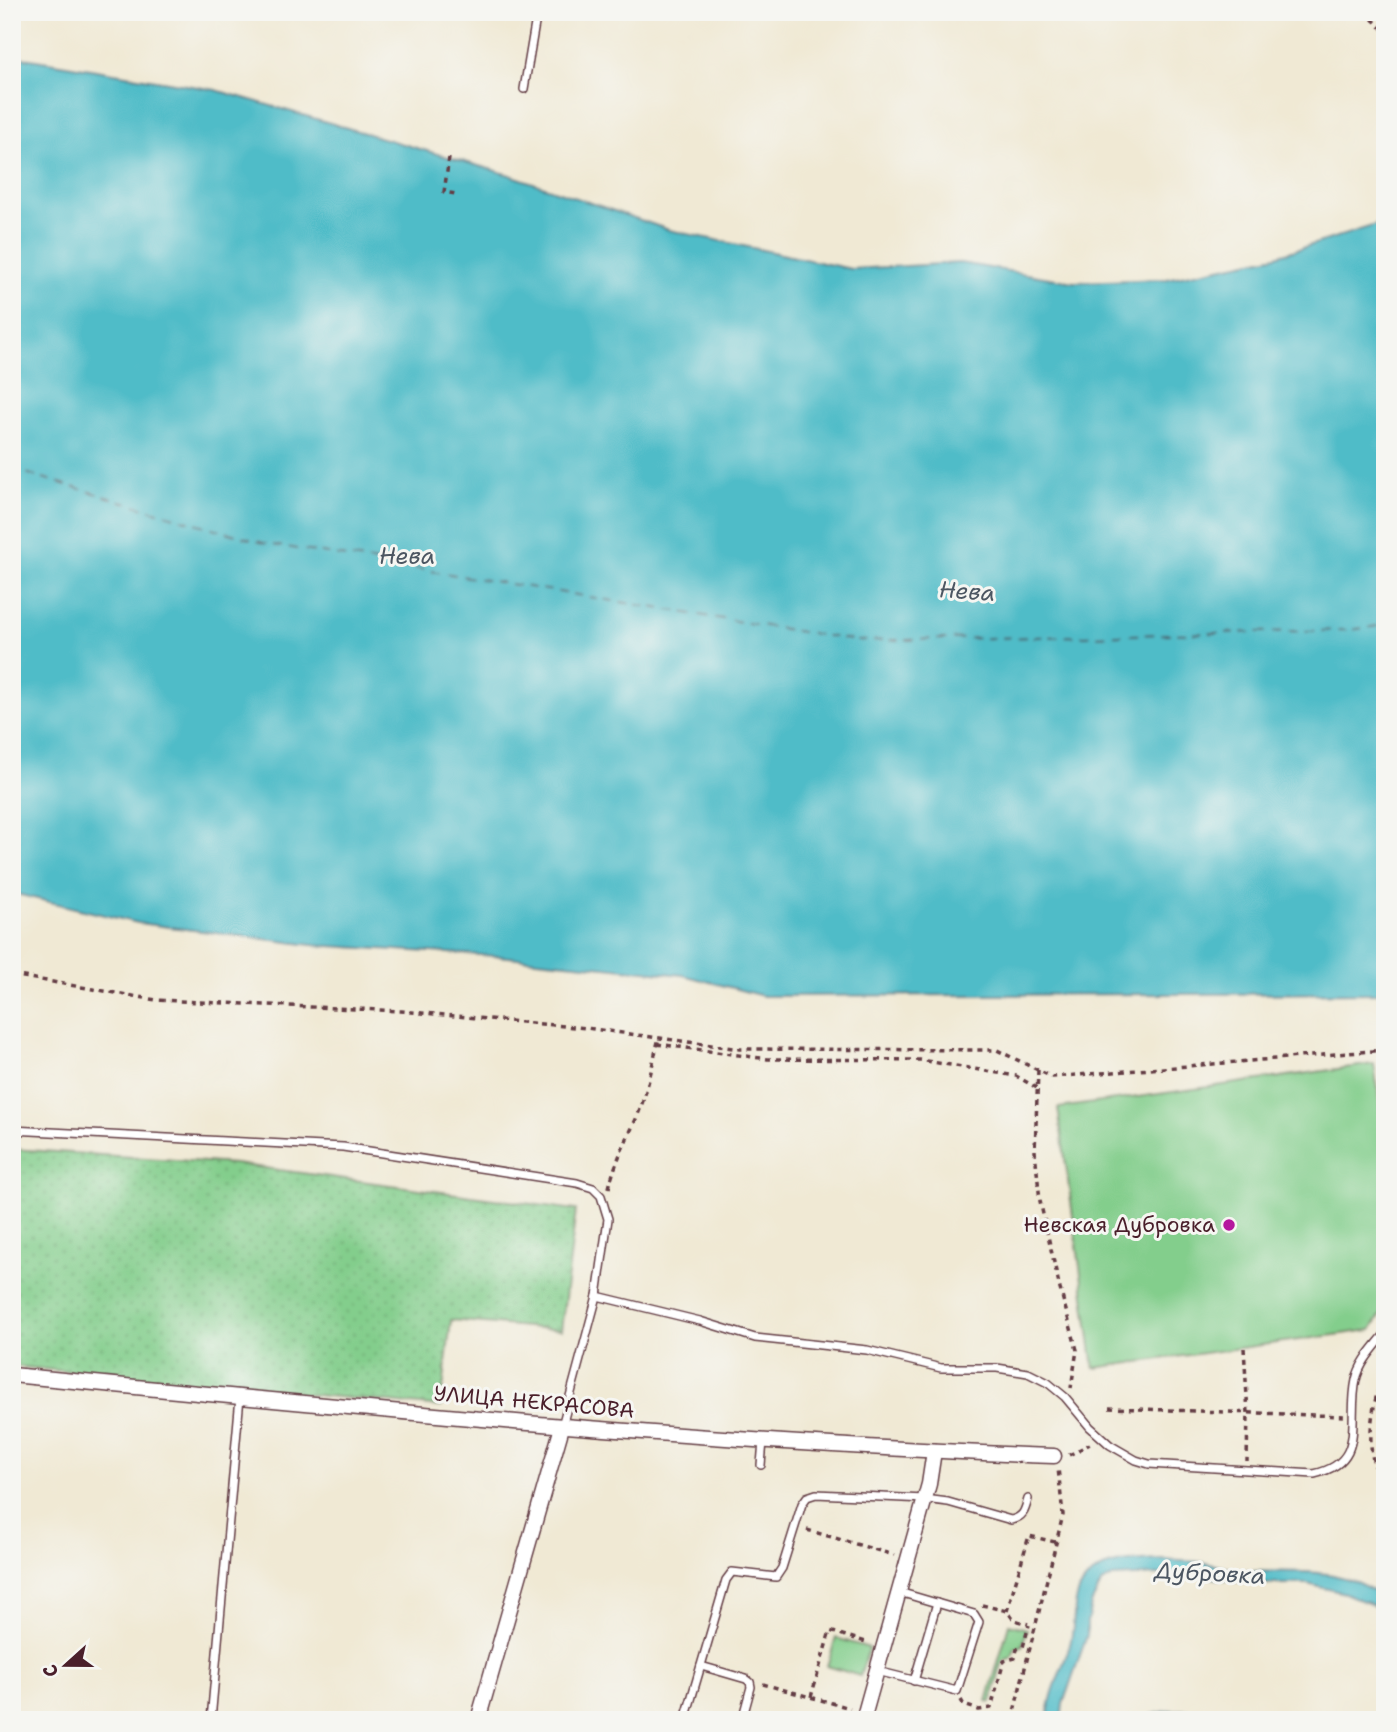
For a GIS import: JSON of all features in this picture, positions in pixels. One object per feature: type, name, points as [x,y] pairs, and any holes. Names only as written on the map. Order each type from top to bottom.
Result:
[{"type":"street","name":"УЛИЦА НЕКРАСОВА","points":[[12,1375],[562,1427],[1054,1456]]},
{"type":"street","points":[[478,1720],[562,1427]]},
{"type":"street","points":[[864,1716],[925,1499],[934,1451]]},
{"type":"lane","points":[[524,89],[537,12]]},
{"type":"lane","points":[[12,1130],[343,1147],[577,1183],[593,1188],[601,1196],[608,1219],[597,1296],[562,1427]]},
{"type":"lane","points":[[597,1296],[700,1321],[755,1338],[867,1350],[941,1368],[997,1368],[1019,1371],[1048,1383],[1100,1436],[1119,1450],[1149,1464],[1314,1474],[1332,1470],[1343,1462],[1349,1451],[1356,1380],[1360,1368],[1385,1334]]},
{"type":"lane","points":[[211,1720],[240,1397]]},
{"type":"lane","points":[[761,1465],[763,1440]]},
{"type":"lane","points":[[685,1720],[726,1580],[733,1572],[776,1577],[782,1569],[802,1504],[807,1497],[816,1494],[925,1499],[948,1502],[1011,1520],[1019,1518],[1024,1512],[1028,1499]]},
{"type":"lane","points":[[877,1671],[957,1691],[979,1622],[974,1614],[899,1592]]},
{"type":"lane","points":[[914,1681],[937,1603]]},
{"type":"lane","points":[[701,1665],[750,1682],[742,1720]]},
{"type":"path","points":[[1364,12],[1385,31]]},
{"type":"path","points":[[449,158],[444,192],[456,194]]},
{"type":"path","points":[[12,975],[156,1000],[401,1011],[586,1028],[740,1049],[997,1050],[1052,1077],[1385,1049]]},
{"type":"path","points":[[606,1207],[613,1170],[649,1083],[659,1038]]},
{"type":"path","points":[[657,1044],[768,1059],[920,1060],[1016,1076],[1037,1087]]},
{"type":"path","points":[[1038,1070],[1035,1151],[1040,1202],[1062,1301],[1077,1350],[1068,1401]]},
{"type":"path","points":[[1244,1348],[1248,1413],[1246,1470]]},
{"type":"path","points":[[1385,1368],[1374,1416],[1372,1448],[1375,1470],[1385,1487]]},
{"type":"path","points":[[1110,1408],[1353,1416]]},
{"type":"path","points":[[1012,1720],[1063,1515],[1058,1466],[1071,1453],[1100,1436]]},
{"type":"path","points":[[795,1526],[908,1559]]},
{"type":"path","points":[[1007,1611],[1029,1536],[1056,1543]]},
{"type":"path","points":[[982,1605],[1007,1611],[1014,1620],[1035,1626]]},
{"type":"path","points":[[964,1705],[979,1710],[991,1707],[1004,1661],[1015,1658],[1017,1649],[1023,1647],[1029,1625]]},
{"type":"path","points":[[811,1697],[830,1631],[883,1647]]},
{"type":"path","points":[[750,1682],[811,1697],[864,1716]]},
{"type":"path","points":[[976,1720],[979,1710]]},
{"type":"green space","name":"Невская Дубровка","points":[[1374,1064],[1385,1142],[1385,1308],[1371,1330],[1094,1368],[1058,1108]]},
{"type":"green space","points":[[12,1149],[235,1164],[576,1210],[561,1330],[451,1320],[441,1407],[12,1366]]},
{"type":"green space","points":[[1009,1624],[1027,1629],[1022,1646],[1015,1648],[1012,1657],[1003,1661],[991,1702],[987,1701]]},
{"type":"green space","points":[[836,1638],[869,1648],[860,1676],[827,1666]]},
{"type":"water","name":"Нева","points":[[12,56],[216,90],[510,175],[669,230],[851,269],[960,263],[1074,282],[1167,279],[1276,256],[1385,222],[1385,993],[763,996],[683,975],[498,956],[312,945],[138,923],[12,893]]},
{"type":"water","name":"Дубровка","points":[[1162,1560],[1200,1562],[1249,1571],[1335,1575],[1368,1587],[1385,1598],[1385,1611],[1345,1593],[1307,1584],[1262,1584],[1183,1574],[1113,1577],[1101,1584],[1091,1604],[1087,1635],[1063,1704],[1061,1720],[1048,1720],[1053,1692],[1071,1641],[1076,1601],[1084,1583],[1092,1574],[1113,1565]]},
{"type":"water","points":[[1170,1710],[1196,1710],[1208,1720],[1133,1720]]},
{"type":"ferry route","points":[[12,469],[267,544],[857,641],[1350,630],[1385,625]]},
{"type":"place","name":"Невская Дубровка","points":[[1229,1225]]}]
